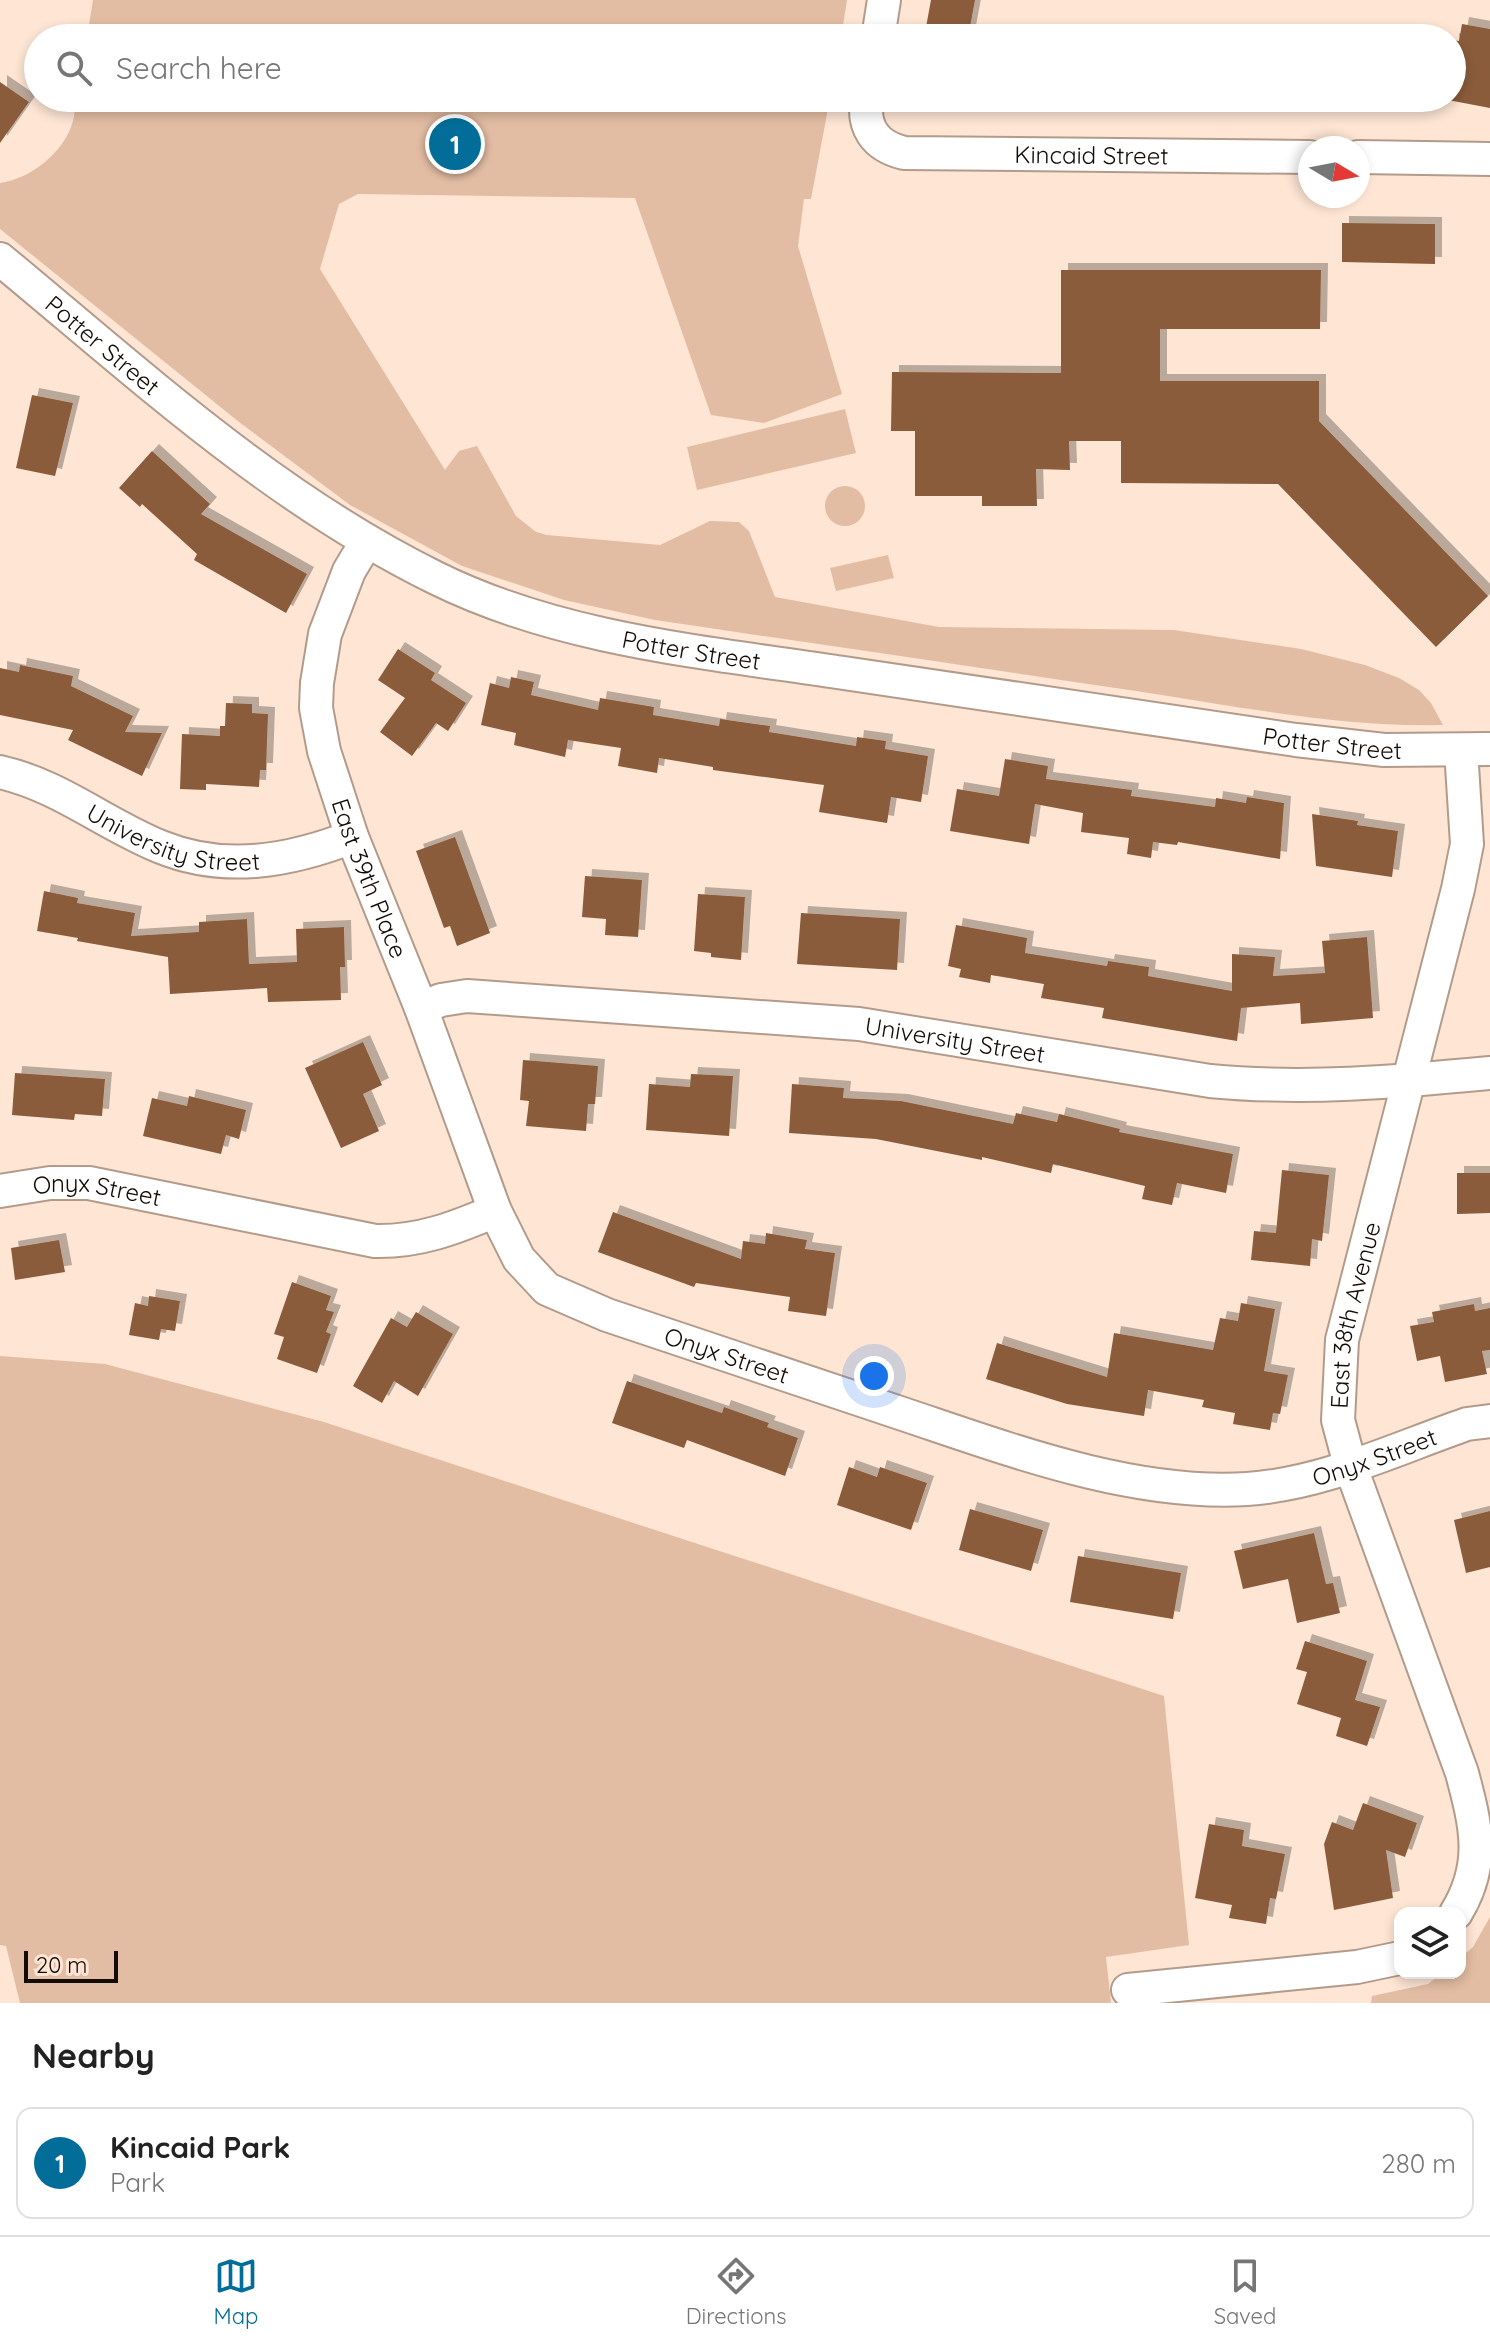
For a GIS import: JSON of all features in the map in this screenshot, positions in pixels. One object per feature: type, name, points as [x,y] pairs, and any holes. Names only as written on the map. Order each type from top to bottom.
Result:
[{"type":"street","points":[[880,24],[884,0]]},
{"type":"street","name":"Kincaid Street","points":[[865,112],[868,128],[877,141],[889,150],[904,153],[1298,157]]},
{"type":"street","points":[[1370,157],[1490,159]]},
{"type":"street","name":"Potter Street","points":[[0,259],[211,434],[292,494],[367,541],[439,579],[529,615],[619,637],[718,654],[1296,740],[1384,750],[1475,749]]},
{"type":"street","name":"East 39th Place","points":[[367,541],[333,606],[325,634],[316,708],[324,751],[352,837],[421,1008],[495,1211]]},
{"type":"street","name":"East 38th Avenue","points":[[1459,1907],[1472,1879],[1477,1855],[1476,1769],[1350,1465],[1338,1420],[1338,1381],[1342,1340],[1458,889],[1467,844],[1475,749]]},
{"type":"street","name":"University Street","points":[[0,772],[44,785],[160,847],[210,860],[248,862],[285,859],[352,837]]},
{"type":"street","name":"University Street","points":[[421,1008],[441,1000],[467,996],[859,1024],[1210,1081],[1269,1087],[1328,1086],[1490,1073]]},
{"type":"street","name":"Onyx Street","points":[[0,1191],[50,1183],[89,1183],[375,1241],[421,1238],[456,1228],[495,1211],[525,1267],[547,1289],[566,1299],[1014,1451],[1140,1481],[1246,1489],[1308,1481],[1467,1424],[1490,1421]]},
{"type":"street","points":[[1128,1990],[1357,1967],[1394,1959]]},
{"type":"shaded area","points":[[93,0],[847,0],[843,24],[89,24]]},
{"type":"shaded area","points":[[75,112],[827,112],[811,199],[804,199],[798,246],[842,394],[764,423],[711,415],[635,198],[358,194],[339,204],[320,269],[445,470],[459,451],[477,446],[516,516],[536,532],[660,545],[710,521],[739,522],[749,531],[775,597],[939,627],[1174,630],[1301,649],[1365,665],[1399,678],[1419,690],[1431,703],[1443,725],[1366,723],[1289,715],[655,620],[564,600],[462,566],[350,505],[239,422],[0,229],[0,183],[23,176],[44,163],[68,135]]},
{"type":"shaded area","points":[[845,409],[856,453],[697,490],[687,447]]},
{"type":"shaded area","points":[[845,486],[859,492],[865,506],[859,520],[845,526],[831,520],[825,506],[831,492]]},
{"type":"shaded area","points":[[888,555],[894,578],[836,591],[830,568]]},
{"type":"shaded area","points":[[0,1356],[105,1364],[324,1422],[1164,1696],[1189,1945],[1106,1957],[1111,2003],[20,2003],[6,1946],[0,1945]]},
{"type":"shaded area","points":[[1490,1917],[1490,2003],[1371,2003],[1372,1996],[1428,1984],[1434,1979],[1466,1979],[1466,1953],[1473,1947]]},
{"type":"building","points":[[931,0],[975,0],[971,24],[927,24]]},
{"type":"building","points":[[1466,25],[1490,29],[1490,108],[1466,103]]},
{"type":"building","points":[[0,82],[24,99],[24,109],[0,143]]},
{"type":"building","points":[[1342,223],[1435,224],[1435,264],[1342,262]]},
{"type":"building","points":[[1061,270],[1321,270],[1320,329],[1160,329],[1160,381],[1319,381],[1319,421],[1488,596],[1436,647],[1278,484],[1121,483],[1121,441],[1069,441],[1070,470],[1036,469],[1037,506],[982,506],[982,496],[915,496],[915,431],[891,431],[892,372],[1061,373]]},
{"type":"building","points":[[32,395],[73,403],[55,476],[16,468]]},
{"type":"building","points":[[152,451],[210,504],[201,514],[307,574],[286,613],[194,560],[197,554],[142,504],[140,507],[119,488]]},
{"type":"building","points":[[398,649],[435,673],[431,680],[466,703],[448,731],[436,723],[412,756],[380,732],[405,698],[378,680]]},
{"type":"building","points":[[20,665],[73,676],[71,686],[133,716],[125,732],[162,733],[142,776],[68,740],[73,730],[0,715],[0,668],[19,672]]},
{"type":"building","points":[[511,677],[534,682],[531,695],[598,710],[600,698],[654,707],[653,715],[719,726],[720,719],[770,726],[769,732],[856,746],[857,737],[886,741],[885,749],[928,756],[921,802],[891,797],[887,823],[819,812],[824,785],[713,770],[713,767],[659,758],[657,773],[618,766],[621,748],[568,740],[565,757],[514,745],[516,733],[481,725],[490,683],[509,688]]},
{"type":"building","points":[[226,703],[252,704],[252,713],[268,714],[266,770],[260,770],[259,787],[206,784],[206,790],[180,789],[182,734],[220,736],[220,726],[225,726]]},
{"type":"building","points":[[1005,759],[1048,766],[1046,779],[1132,790],[1131,796],[1215,807],[1216,798],[1246,803],[1247,797],[1284,803],[1280,859],[1178,842],[1177,845],[1153,842],[1151,858],[1127,854],[1129,838],[1081,832],[1083,813],[1035,804],[1029,844],[950,831],[957,789],[999,796]]},
{"type":"building","points":[[1312,814],[1398,831],[1392,877],[1316,866]]},
{"type":"building","points":[[455,837],[490,933],[457,946],[450,926],[444,928],[416,851]]},
{"type":"building","points":[[585,876],[642,880],[638,937],[605,935],[606,919],[582,917]]},
{"type":"building","points":[[44,891],[78,898],[77,903],[135,913],[131,936],[199,932],[199,922],[247,919],[249,964],[297,962],[296,929],[344,927],[345,967],[340,967],[341,1000],[268,1002],[267,988],[170,994],[168,957],[37,931]]},
{"type":"building","points":[[698,894],[745,897],[741,960],[711,957],[711,953],[694,951]]},
{"type":"building","points":[[801,913],[900,919],[897,970],[797,964]]},
{"type":"building","points":[[956,925],[1027,938],[1025,953],[1107,966],[1108,961],[1149,967],[1148,976],[1232,991],[1232,954],[1275,957],[1273,976],[1325,973],[1322,941],[1367,937],[1373,1018],[1301,1024],[1300,1003],[1241,1008],[1237,1041],[1102,1018],[1104,1008],[1041,998],[1044,984],[991,975],[990,983],[959,977],[961,969],[948,966]]},
{"type":"building","points":[[363,1042],[382,1085],[363,1094],[379,1131],[341,1148],[305,1068]]},
{"type":"building","points":[[523,1060],[598,1066],[595,1104],[588,1104],[586,1131],[526,1126],[529,1101],[520,1100]]},
{"type":"building","points":[[15,1073],[105,1079],[102,1116],[75,1114],[74,1120],[12,1115]]},
{"type":"building","points":[[691,1074],[733,1076],[729,1136],[646,1130],[649,1084],[690,1087]]},
{"type":"building","points":[[792,1084],[844,1088],[843,1098],[901,1101],[1013,1124],[1016,1113],[1057,1122],[1059,1114],[1120,1129],[1119,1132],[1233,1154],[1226,1193],[1177,1183],[1172,1205],[1142,1199],[1145,1186],[1053,1164],[1051,1173],[982,1157],[982,1160],[876,1139],[789,1133]]},
{"type":"building","points":[[189,1096],[246,1110],[239,1139],[226,1135],[221,1154],[143,1136],[152,1098],[187,1106]]},
{"type":"building","points":[[1282,1170],[1329,1175],[1322,1241],[1312,1239],[1310,1266],[1251,1260],[1254,1231],[1276,1233]]},
{"type":"building","points":[[1457,1173],[1490,1173],[1490,1213],[1457,1214]]},
{"type":"building","points":[[613,1212],[741,1259],[743,1241],[765,1244],[766,1233],[807,1240],[805,1249],[835,1253],[826,1316],[788,1311],[790,1297],[696,1283],[694,1287],[598,1252]]},
{"type":"building","points":[[59,1240],[65,1272],[15,1280],[11,1248]]},
{"type":"building","points":[[292,1282],[331,1296],[326,1310],[334,1312],[326,1332],[331,1334],[317,1373],[277,1359],[284,1337],[274,1334]]},
{"type":"building","points":[[149,1296],[180,1301],[175,1331],[161,1329],[159,1340],[129,1335],[135,1303],[148,1306]]},
{"type":"building","points":[[1241,1303],[1275,1309],[1264,1371],[1288,1375],[1280,1414],[1273,1413],[1270,1430],[1233,1424],[1235,1413],[1202,1407],[1204,1400],[1148,1390],[1144,1416],[1067,1404],[986,1379],[997,1343],[1107,1377],[1114,1333],[1213,1350],[1220,1318],[1238,1321]]},
{"type":"building","points":[[1474,1304],[1475,1311],[1490,1308],[1490,1350],[1482,1351],[1487,1374],[1445,1382],[1440,1356],[1417,1361],[1410,1326],[1434,1322],[1432,1312]]},
{"type":"building","points":[[416,1312],[453,1334],[418,1396],[394,1381],[382,1403],[353,1386],[391,1318],[407,1327]]},
{"type":"building","points":[[627,1381],[722,1413],[724,1407],[769,1423],[767,1427],[798,1438],[785,1476],[687,1440],[684,1448],[612,1423]]},
{"type":"building","points":[[849,1467],[877,1477],[880,1467],[927,1483],[911,1530],[837,1505]]},
{"type":"building","points":[[970,1509],[1043,1530],[1031,1571],[959,1550]]},
{"type":"building","points":[[1490,1511],[1490,1567],[1466,1573],[1454,1520]]},
{"type":"building","points":[[1314,1533],[1326,1584],[1333,1583],[1340,1613],[1297,1623],[1288,1579],[1243,1589],[1234,1551]]},
{"type":"building","points":[[1078,1556],[1181,1573],[1173,1619],[1070,1602]]},
{"type":"building","points":[[1305,1641],[1367,1661],[1355,1700],[1380,1707],[1367,1746],[1336,1736],[1341,1718],[1297,1704],[1307,1672],[1296,1669]]},
{"type":"building","points":[[1363,1803],[1417,1823],[1405,1857],[1386,1850],[1393,1898],[1334,1910],[1324,1844],[1332,1822],[1353,1830]]},
{"type":"building","points":[[1209,1824],[1244,1830],[1242,1846],[1285,1854],[1276,1899],[1270,1898],[1266,1924],[1229,1918],[1232,1905],[1195,1898]]},
{"type":"place","name":"Kincaid Park","points":[[455,144]]}]
